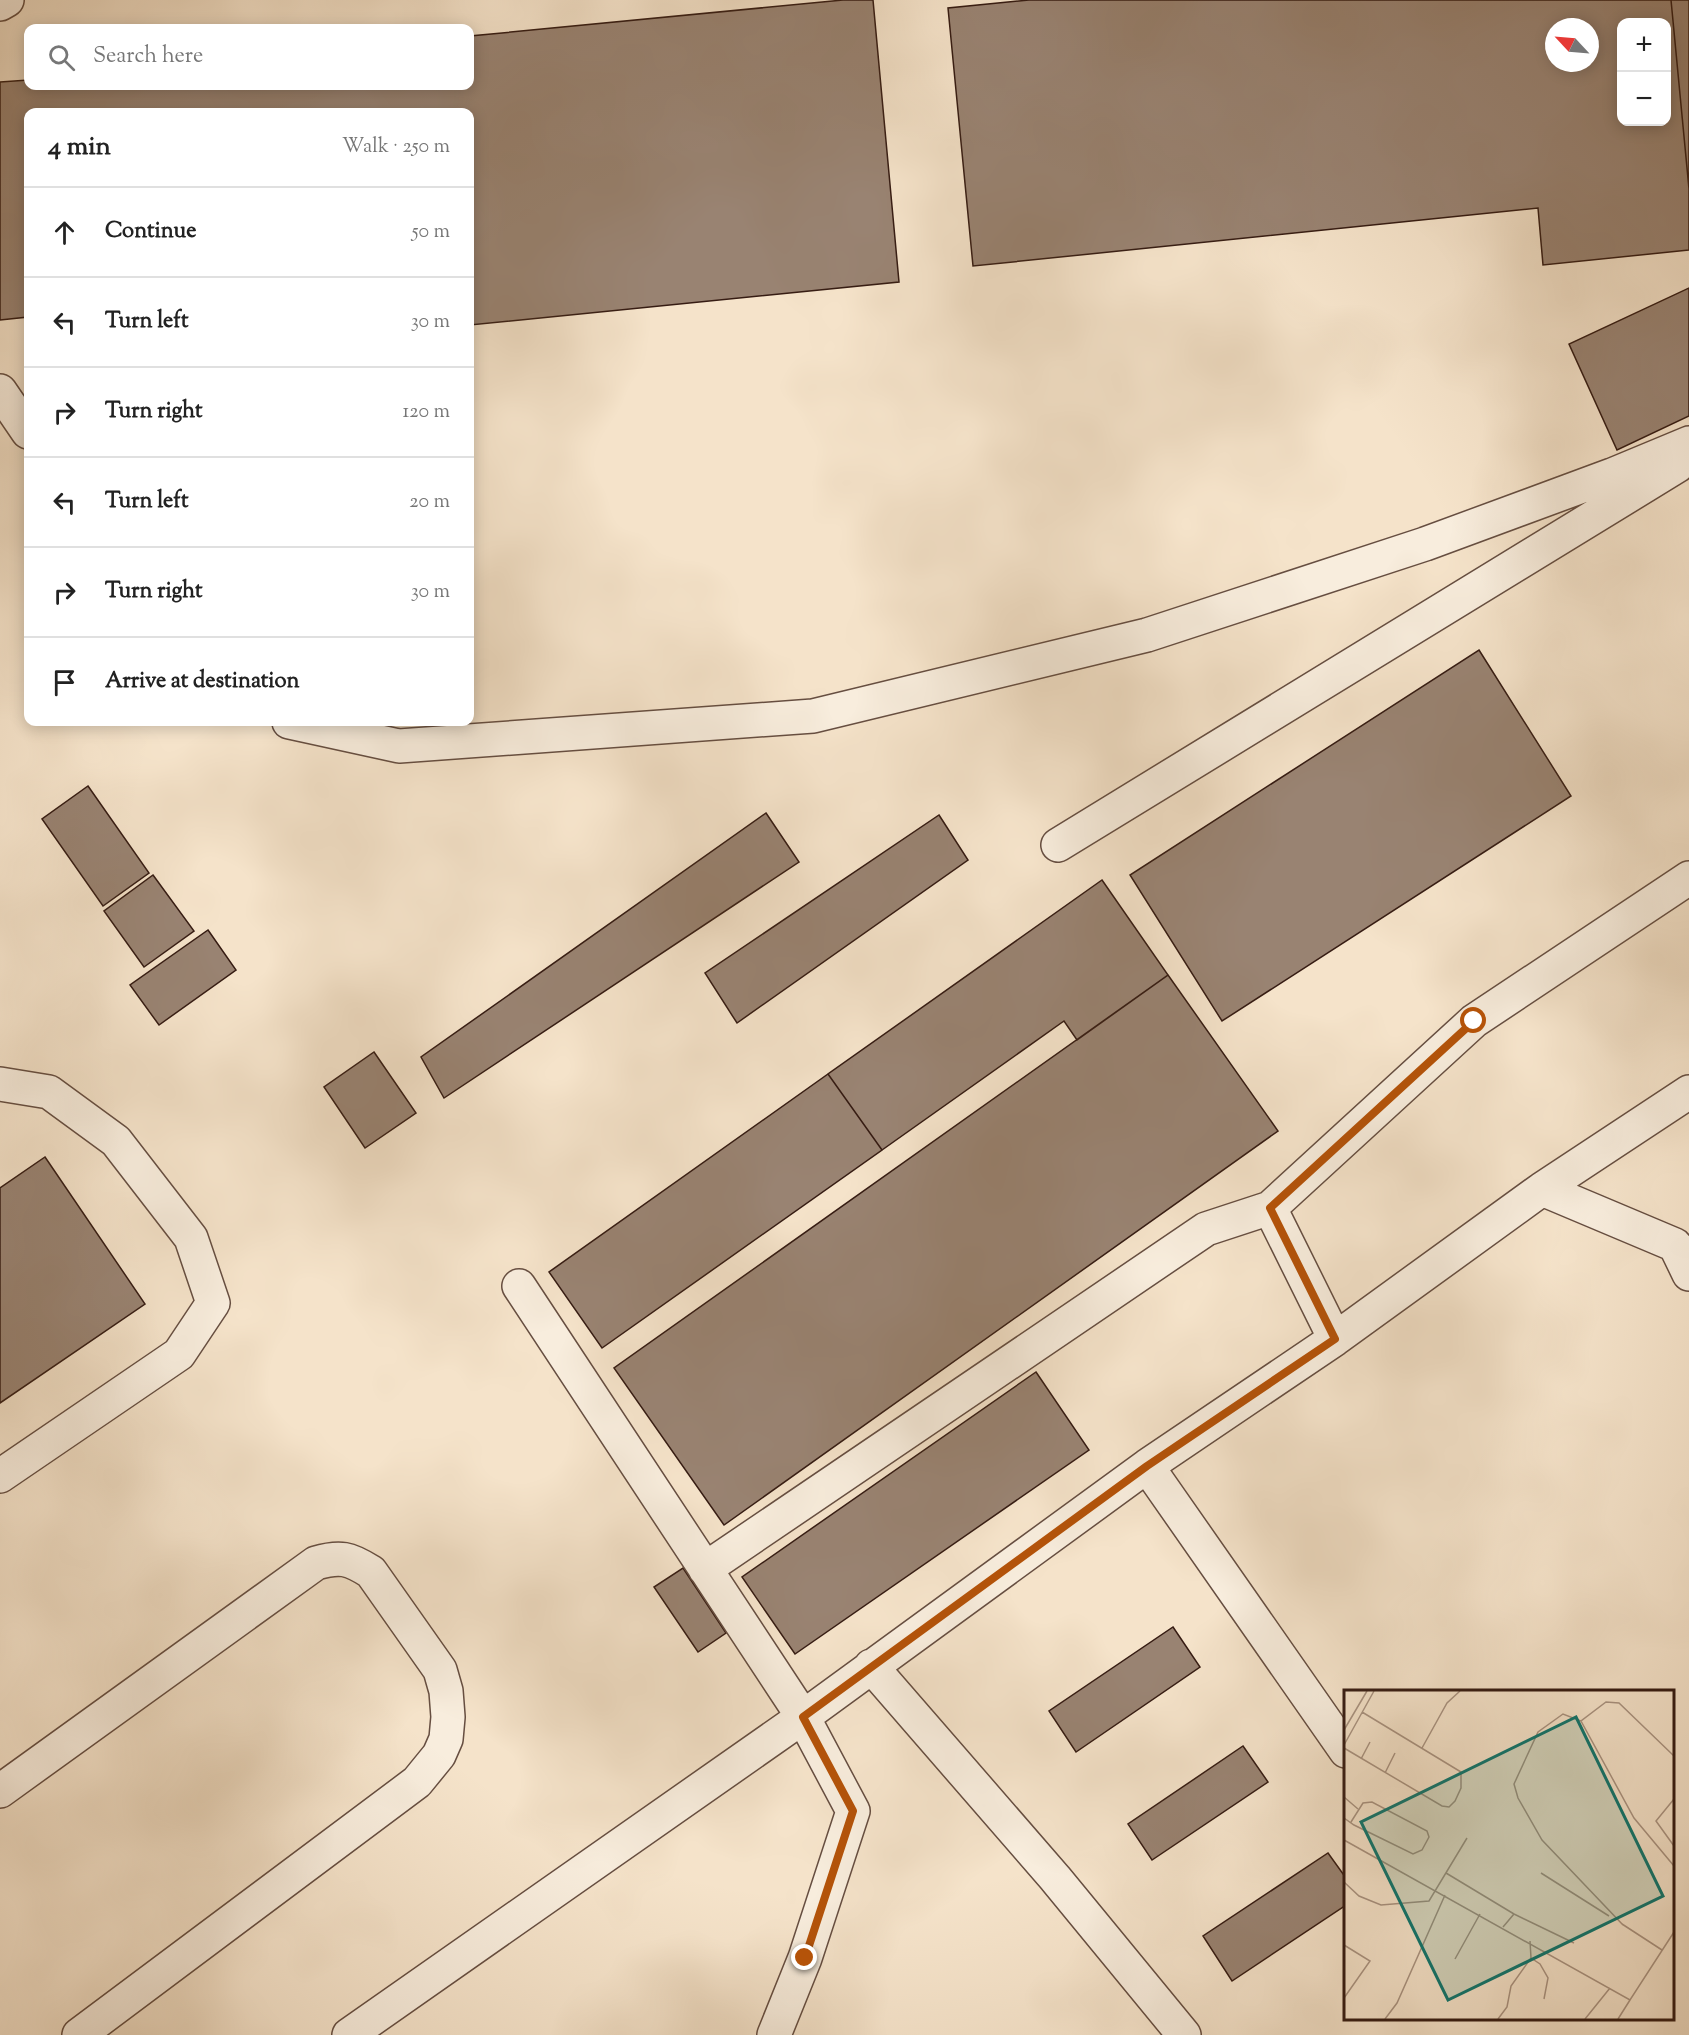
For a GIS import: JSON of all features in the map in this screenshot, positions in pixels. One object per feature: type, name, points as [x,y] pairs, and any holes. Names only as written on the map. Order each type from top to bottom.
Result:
[{"type":"street","points":[[0,4],[7,0]]},
{"type":"street","points":[[0,391],[24,426]]},
{"type":"street","points":[[307,726],[399,746],[813,717],[1147,634],[1425,544],[1612,475],[1689,443]]},
{"type":"street","points":[[1058,845],[1689,458]]},
{"type":"street","points":[[705,1569],[1206,1229],[1270,1208],[1474,1021],[1689,878]]},
{"type":"street","points":[[0,1084],[49,1092],[116,1142],[191,1238],[213,1303],[179,1354],[0,1476]]},
{"type":"street","points":[[349,2035],[803,1717],[1147,1466],[1335,1339],[1542,1189],[1689,1092]]},
{"type":"street","points":[[1542,1189],[1684,1251]]},
{"type":"street","points":[[1270,1208],[1335,1339]]},
{"type":"street","points":[[519,1286],[803,1717],[853,1811],[805,1958],[774,2035]]},
{"type":"street","points":[[1147,1466],[1344,1748]]},
{"type":"street","points":[[0,1791],[315,1563],[334,1558],[356,1562],[371,1572],[440,1671],[446,1691],[448,1717],[446,1739],[439,1755],[417,1782],[80,2035]]},
{"type":"street","points":[[871,1666],[1055,1878],[1184,2035]]},
{"type":"building","points":[[843,0],[873,0],[899,282],[474,325],[474,108],[24,108],[24,317],[0,320],[0,82],[24,80],[24,90],[474,90],[474,36]]},
{"type":"building","points":[[1029,0],[1671,0],[1689,189],[1689,250],[1543,265],[1538,208],[973,266],[948,8]]},
{"type":"building","points":[[1671,0],[1689,0],[1689,189]]},
{"type":"building","points":[[1689,288],[1689,416],[1617,450],[1569,344]]},
{"type":"building","points":[[1479,650],[1571,796],[1222,1021],[1130,875]]},
{"type":"building","points":[[88,786],[149,873],[103,906],[42,819]]},
{"type":"building","points":[[766,813],[799,862],[444,1098],[421,1057]]},
{"type":"building","points":[[939,815],[968,860],[737,1023],[705,973]]},
{"type":"building","points":[[153,875],[194,931],[144,967],[104,911]]},
{"type":"building","points":[[1102,880],[1168,975],[1077,1040],[1064,1021],[882,1150],[828,1074]]},
{"type":"building","points":[[208,930],[236,970],[159,1025],[130,985]]},
{"type":"building","points":[[1168,975],[1278,1131],[724,1525],[614,1368]]},
{"type":"building","points":[[374,1052],[416,1113],[365,1148],[324,1087]]},
{"type":"building","points":[[828,1074],[882,1150],[602,1348],[549,1272]]},
{"type":"building","points":[[45,1157],[145,1304],[0,1403],[0,1188]]},
{"type":"building","points":[[1036,1372],[1089,1450],[795,1654],[742,1577]]},
{"type":"building","points":[[683,1568],[726,1633],[698,1652],[654,1587]]},
{"type":"building","points":[[1173,1627],[1200,1667],[1076,1752],[1049,1711]]},
{"type":"building","points":[[1243,1746],[1268,1782],[1152,1860],[1128,1824]]},
{"type":"building","points":[[1328,1853],[1344,1875],[1344,1906],[1232,1981],[1203,1936]]},
{"type":"route","points":[[805,1958],[853,1811],[803,1717],[1147,1466],[1335,1339],[1270,1208],[1474,1021]]}]
